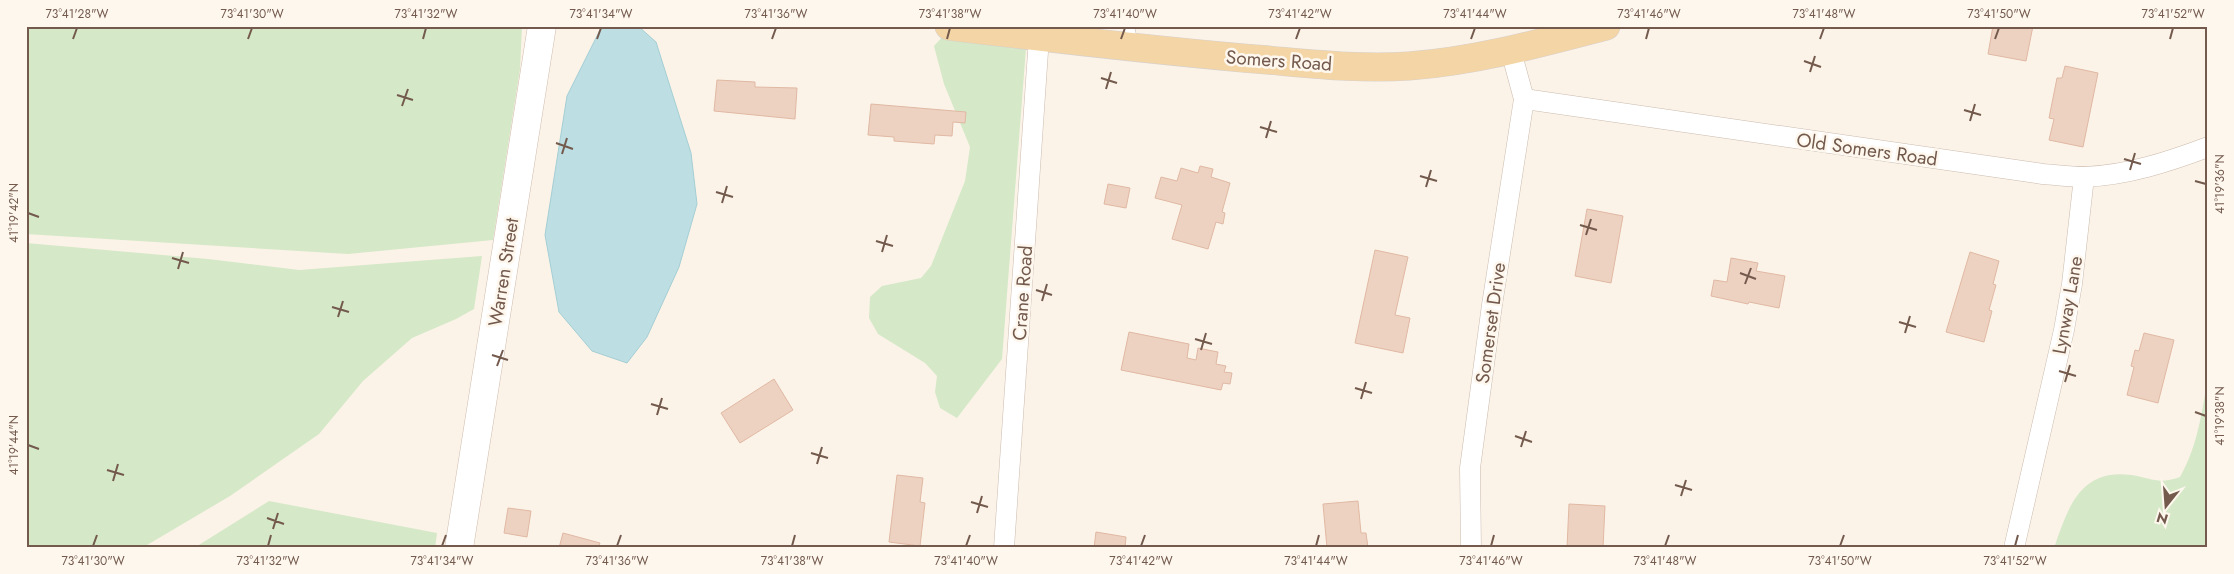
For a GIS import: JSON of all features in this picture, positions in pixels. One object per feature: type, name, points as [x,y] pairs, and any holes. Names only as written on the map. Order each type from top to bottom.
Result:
[{"type":"main road","name":"Somers Road","points":[[949,26],[1039,38],[1131,37],[1359,66],[1408,66],[1511,51],[1546,38],[1606,26]]},
{"type":"street","name":"Warren Street","points":[[458,548],[542,26]]},
{"type":"street","name":"Crane Road","points":[[1004,548],[1039,38]]},
{"type":"street","points":[[1511,51],[1524,99]]},
{"type":"street","name":"Old Somers Road","points":[[1524,99],[2043,174],[2084,177],[2126,173],[2168,162],[2208,147]]},
{"type":"street","name":"Somerset Drive","points":[[1471,548],[1470,468],[1492,305],[1524,99]]},
{"type":"street","name":"Lynway Lane","points":[[2014,548],[2064,330],[2072,284],[2084,177]]},
{"type":"green space","points":[[26,26],[522,26],[520,69],[493,240],[348,254],[26,234]]},
{"type":"green space","points":[[945,34],[1026,48],[1002,359],[957,418],[940,408],[935,392],[937,376],[925,363],[878,334],[869,318],[870,297],[882,286],[921,278],[931,266],[965,181],[970,147],[944,84],[934,46]]},
{"type":"green space","points":[[26,243],[208,259],[299,270],[482,256],[474,309],[412,338],[363,381],[319,434],[230,496],[142,548],[26,548]]},
{"type":"green space","points":[[2208,376],[2208,548],[2054,548],[2071,505],[2088,484],[2099,478],[2114,474],[2131,475],[2160,481],[2180,477],[2195,440]]},
{"type":"green space","points":[[269,501],[437,533],[435,548],[194,548]]},
{"type":"water","points":[[602,26],[638,26],[656,42],[691,153],[697,204],[679,267],[647,337],[627,363],[592,351],[559,312],[545,235],[567,96]]},
{"type":"building","points":[[1993,26],[2033,26],[2026,61],[1988,54]]},
{"type":"building","points":[[2065,66],[2098,73],[2083,147],[2049,140],[2054,119],[2049,118],[2057,78],[2062,78]]},
{"type":"building","points":[[717,80],[755,82],[755,87],[797,88],[795,119],[714,111]]},
{"type":"building","points":[[871,104],[966,112],[965,123],[953,122],[952,136],[935,135],[934,144],[894,141],[894,137],[868,135]]},
{"type":"building","points":[[1200,166],[1213,169],[1211,177],[1230,183],[1222,212],[1225,213],[1223,224],[1216,222],[1208,249],[1172,239],[1182,205],[1155,198],[1161,177],[1177,181],[1181,168],[1198,173]]},
{"type":"building","points":[[1108,184],[1130,188],[1126,208],[1104,204]]},
{"type":"building","points":[[1587,209],[1623,216],[1611,283],[1575,276]]},
{"type":"building","points":[[1375,250],[1408,257],[1395,315],[1410,318],[1403,353],[1355,343]]},
{"type":"building","points":[[1970,252],[1999,261],[1993,284],[1996,285],[1989,310],[1992,311],[1984,342],[1946,332]]},
{"type":"building","points":[[1731,258],[1758,263],[1756,271],[1785,276],[1779,308],[1711,296],[1714,280],[1727,282]]},
{"type":"building","points":[[1129,332],[1189,344],[1187,358],[1196,360],[1198,348],[1218,352],[1216,364],[1226,366],[1224,372],[1232,373],[1230,384],[1223,383],[1221,390],[1121,370]]},
{"type":"building","points":[[2144,333],[2174,340],[2158,403],[2127,395],[2134,367],[2131,366],[2135,350],[2139,351]]},
{"type":"building","points":[[774,379],[793,410],[740,443],[721,413]]},
{"type":"building","points":[[897,475],[923,478],[920,502],[925,503],[920,546],[889,542]]},
{"type":"building","points":[[1358,501],[1361,533],[1366,533],[1368,548],[1327,548],[1323,504]]},
{"type":"building","points":[[1569,504],[1605,506],[1603,548],[1567,548]]},
{"type":"building","points":[[508,508],[531,511],[527,537],[504,533]]},
{"type":"building","points":[[1096,532],[1126,537],[1125,548],[1094,548]]},
{"type":"building","points":[[563,533],[600,543],[598,548],[559,548]]}]
